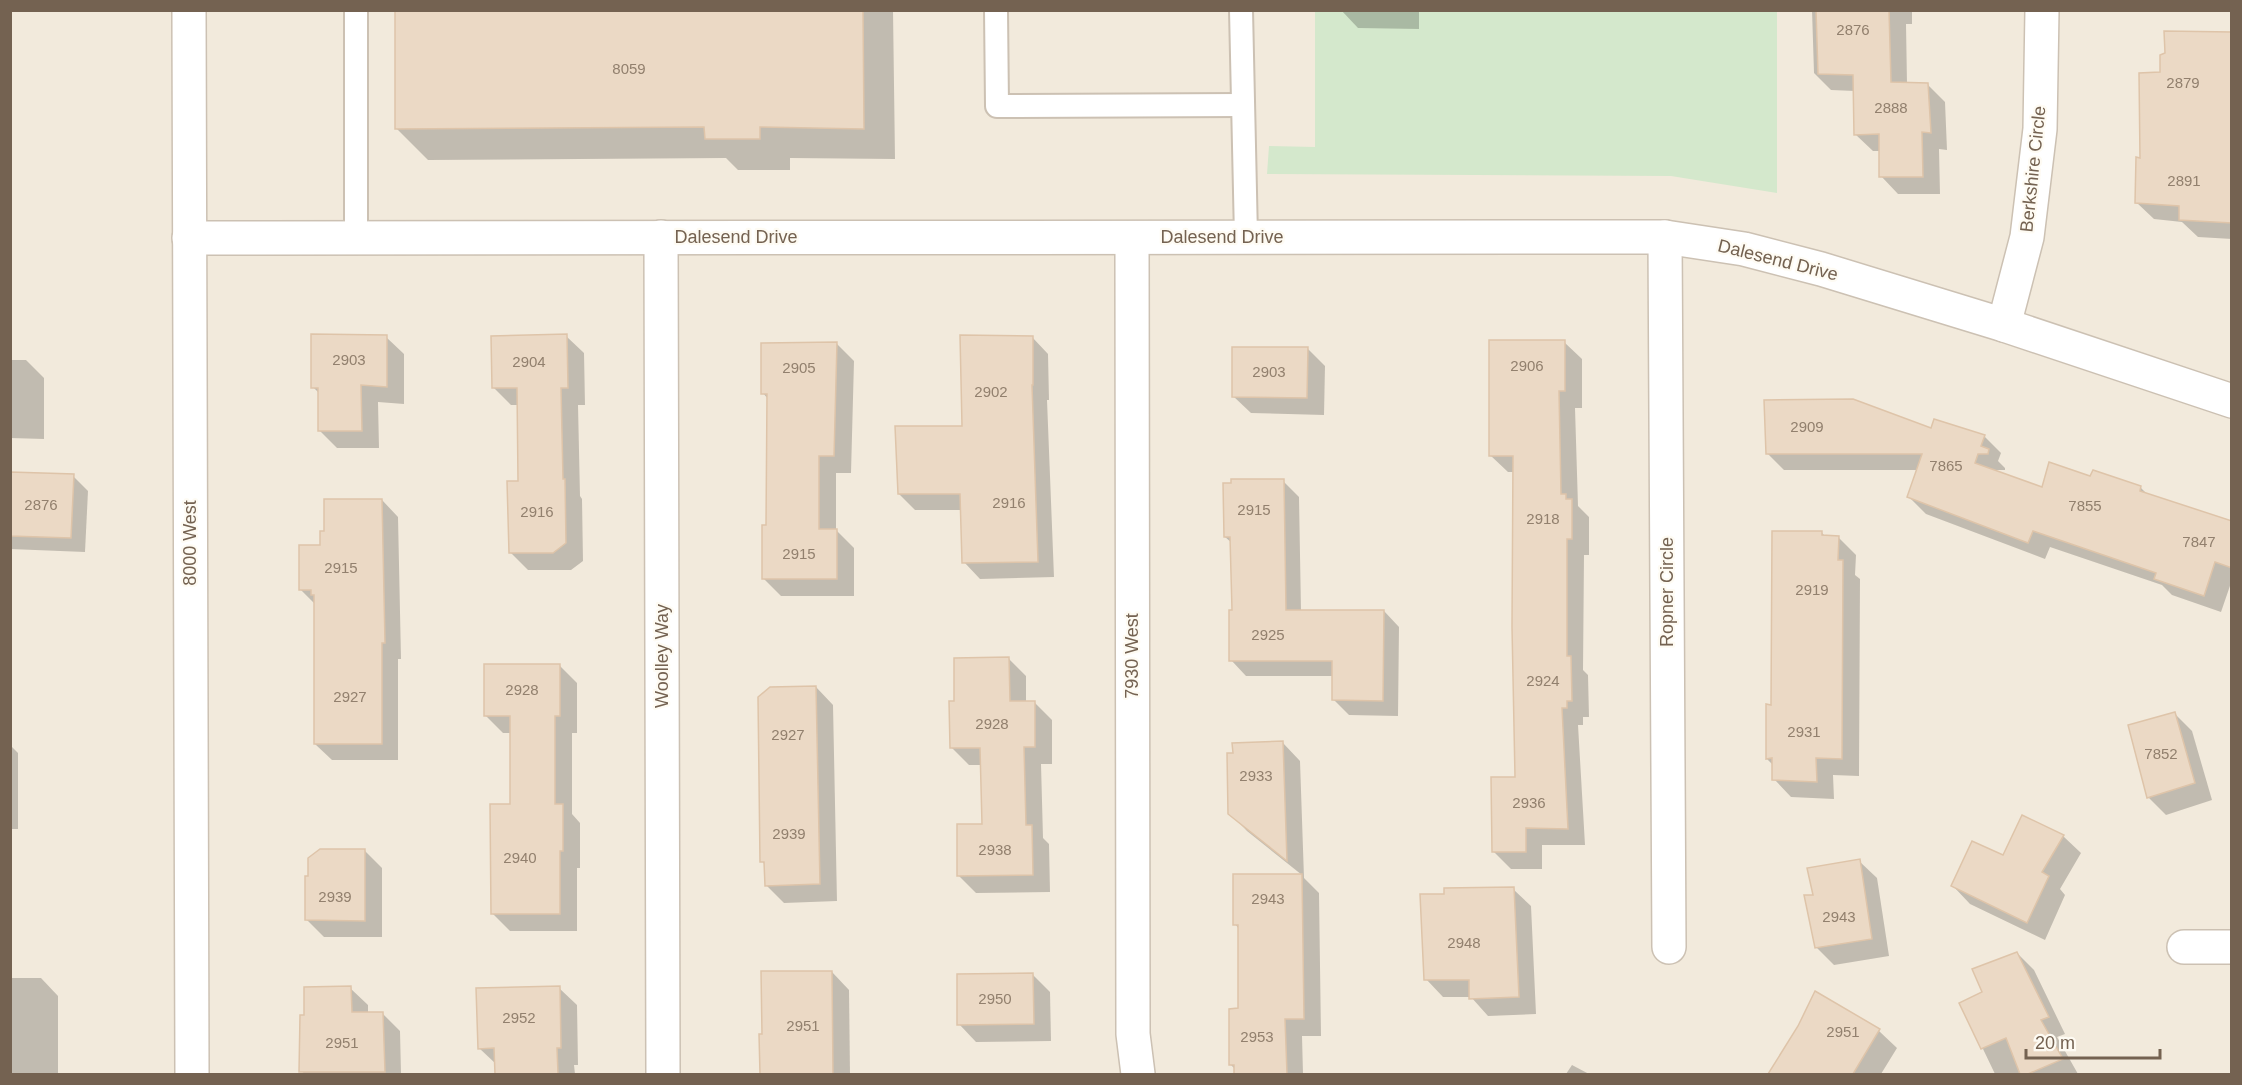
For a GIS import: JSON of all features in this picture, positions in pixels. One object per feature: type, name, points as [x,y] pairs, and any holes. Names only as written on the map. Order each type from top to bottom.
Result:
[{"type":"street","name":"8000 West","points":[[189,10],[192,1074]]},
{"type":"street","name":"Berkshire Circle","points":[[2004,326],[2027,237],[2040,129],[2042,10]]},
{"type":"street","name":"Woolley Way","points":[[661,237],[663,1074]]},
{"type":"street","name":"Dalesend Drive","points":[[189,238],[1665,237],[1744,249],[1821,269],[2232,401]]},
{"type":"street","name":"Ropner Circle","points":[[1665,237],[1669,947]]},
{"type":"street","name":"7930 West","points":[[1132,238],[1133,1022],[1138,1074]]},
{"type":"street","points":[[2184,947],[2232,947]]},
{"type":"lane","points":[[356,10],[356,239]]},
{"type":"lane","points":[[996,10],[997,106],[1243,105]]},
{"type":"lane","points":[[1241,10],[1246,237]]},
{"type":"shaded area","points":[[11,11],[2231,11],[2231,1074],[11,1074]]},
{"type":"green space","points":[[1315,11],[1777,11],[1777,193],[1671,176],[1267,174],[1269,146],[1315,147]]},
{"type":"building","points":[[395,10],[863,10],[864,129],[760,127],[760,139],[705,139],[704,127],[395,129]]},
{"type":"building","points":[[1816,10],[1889,10],[1891,82],[1928,83],[1931,133],[1922,132],[1923,177],[1879,177],[1879,134],[1854,135],[1853,75],[1818,74]]},
{"type":"building","points":[[2164,31],[2232,32],[2232,223],[2179,220],[2179,206],[2135,203],[2136,157],[2140,158],[2139,73],[2160,72],[2160,55],[2165,53]]},
{"type":"building","points":[[311,334],[387,335],[387,387],[361,385],[362,431],[318,431],[318,388],[311,388]]},
{"type":"building","points":[[567,334],[568,388],[561,388],[566,543],[553,553],[509,553],[507,481],[518,481],[517,388],[492,388],[491,336]]},
{"type":"building","points":[[960,335],[1033,336],[1032,385],[1038,562],[962,563],[960,494],[898,494],[895,426],[962,426]]},
{"type":"building","points":[[1489,340],[1565,340],[1565,391],[1559,391],[1561,494],[1566,494],[1566,499],[1572,499],[1572,539],[1567,539],[1567,656],[1571,656],[1572,701],[1567,701],[1567,708],[1562,708],[1568,829],[1526,828],[1526,852],[1492,852],[1491,777],[1515,777],[1512,627],[1513,456],[1489,456]]},
{"type":"building","points":[[837,342],[834,456],[819,456],[819,529],[837,529],[837,579],[762,579],[762,525],[766,525],[767,394],[761,394],[761,343]]},
{"type":"building","points":[[1232,347],[1308,347],[1307,398],[1232,397]]},
{"type":"building","points":[[1853,399],[1931,428],[1934,419],[1985,435],[1981,446],[1989,449],[1988,454],[1978,454],[1975,463],[2042,487],[2049,462],[2090,476],[2093,470],[2141,486],[2140,491],[2232,521],[2232,568],[2215,562],[2204,596],[2154,579],[2156,573],[2033,531],[2028,543],[1907,497],[1922,454],[1766,454],[1764,400]]},
{"type":"building","points":[[10,472],[74,474],[71,538],[10,536]]},
{"type":"building","points":[[1231,479],[1284,479],[1286,610],[1384,610],[1383,701],[1332,700],[1332,661],[1229,661],[1229,610],[1232,610],[1230,537],[1224,537],[1223,483],[1231,483]]},
{"type":"building","points":[[324,499],[382,499],[385,643],[382,643],[382,744],[314,744],[314,595],[311,595],[311,590],[299,590],[299,545],[320,545],[320,531],[324,531]]},
{"type":"building","points":[[1772,531],[1822,531],[1822,535],[1839,536],[1838,560],[1843,560],[1842,759],[1816,758],[1817,782],[1772,780],[1772,758],[1766,759],[1766,704],[1771,705]]},
{"type":"building","points":[[1009,657],[1010,701],[1035,701],[1035,747],[1024,747],[1026,825],[1032,825],[1033,875],[957,876],[957,824],[982,824],[980,748],[950,748],[949,701],[954,701],[954,658]]},
{"type":"building","points":[[484,664],[560,664],[560,716],[555,716],[555,804],[563,804],[560,914],[491,914],[490,804],[510,804],[510,716],[484,716]]},
{"type":"building","points":[[816,686],[820,884],[765,886],[764,862],[760,862],[758,697],[770,687]]},
{"type":"building","points":[[2175,712],[2195,783],[2147,798],[2128,725]]},
{"type":"building","points":[[1283,741],[1287,861],[1228,814],[1227,753],[1233,753],[1232,743]]},
{"type":"building","points":[[2022,815],[2064,835],[2042,872],[2049,876],[2027,923],[1951,886],[1972,841],[2003,855]]},
{"type":"building","points":[[320,849],[365,849],[365,921],[305,920],[305,876],[308,876],[308,858]]},
{"type":"building","points":[[1860,859],[1872,939],[1815,948],[1804,895],[1813,895],[1807,868]]},
{"type":"building","points":[[1233,874],[1302,874],[1304,1019],[1285,1019],[1287,1074],[1234,1074],[1234,1065],[1229,1065],[1229,1009],[1238,1008],[1238,925],[1233,925]]},
{"type":"building","points":[[1514,887],[1519,997],[1469,999],[1469,980],[1424,980],[1420,894],[1444,894],[1444,888]]},
{"type":"building","points":[[2017,952],[2049,1017],[2041,1020],[2063,1059],[2028,1074],[2020,1074],[2006,1038],[1981,1049],[1959,1003],[1982,992],[1972,969]]},
{"type":"building","points":[[761,971],[832,971],[833,1074],[760,1074]]},
{"type":"building","points":[[1033,973],[1034,1024],[957,1025],[957,974]]},
{"type":"building","points":[[351,986],[352,1012],[383,1012],[385,1072],[299,1072],[300,1015],[304,1015],[304,987]]},
{"type":"building","points":[[560,986],[561,1048],[557,1048],[558,1074],[495,1074],[494,1048],[478,1049],[476,988]]},
{"type":"building","points":[[1815,991],[1880,1029],[1853,1074],[1768,1074],[1798,1026]]}]
